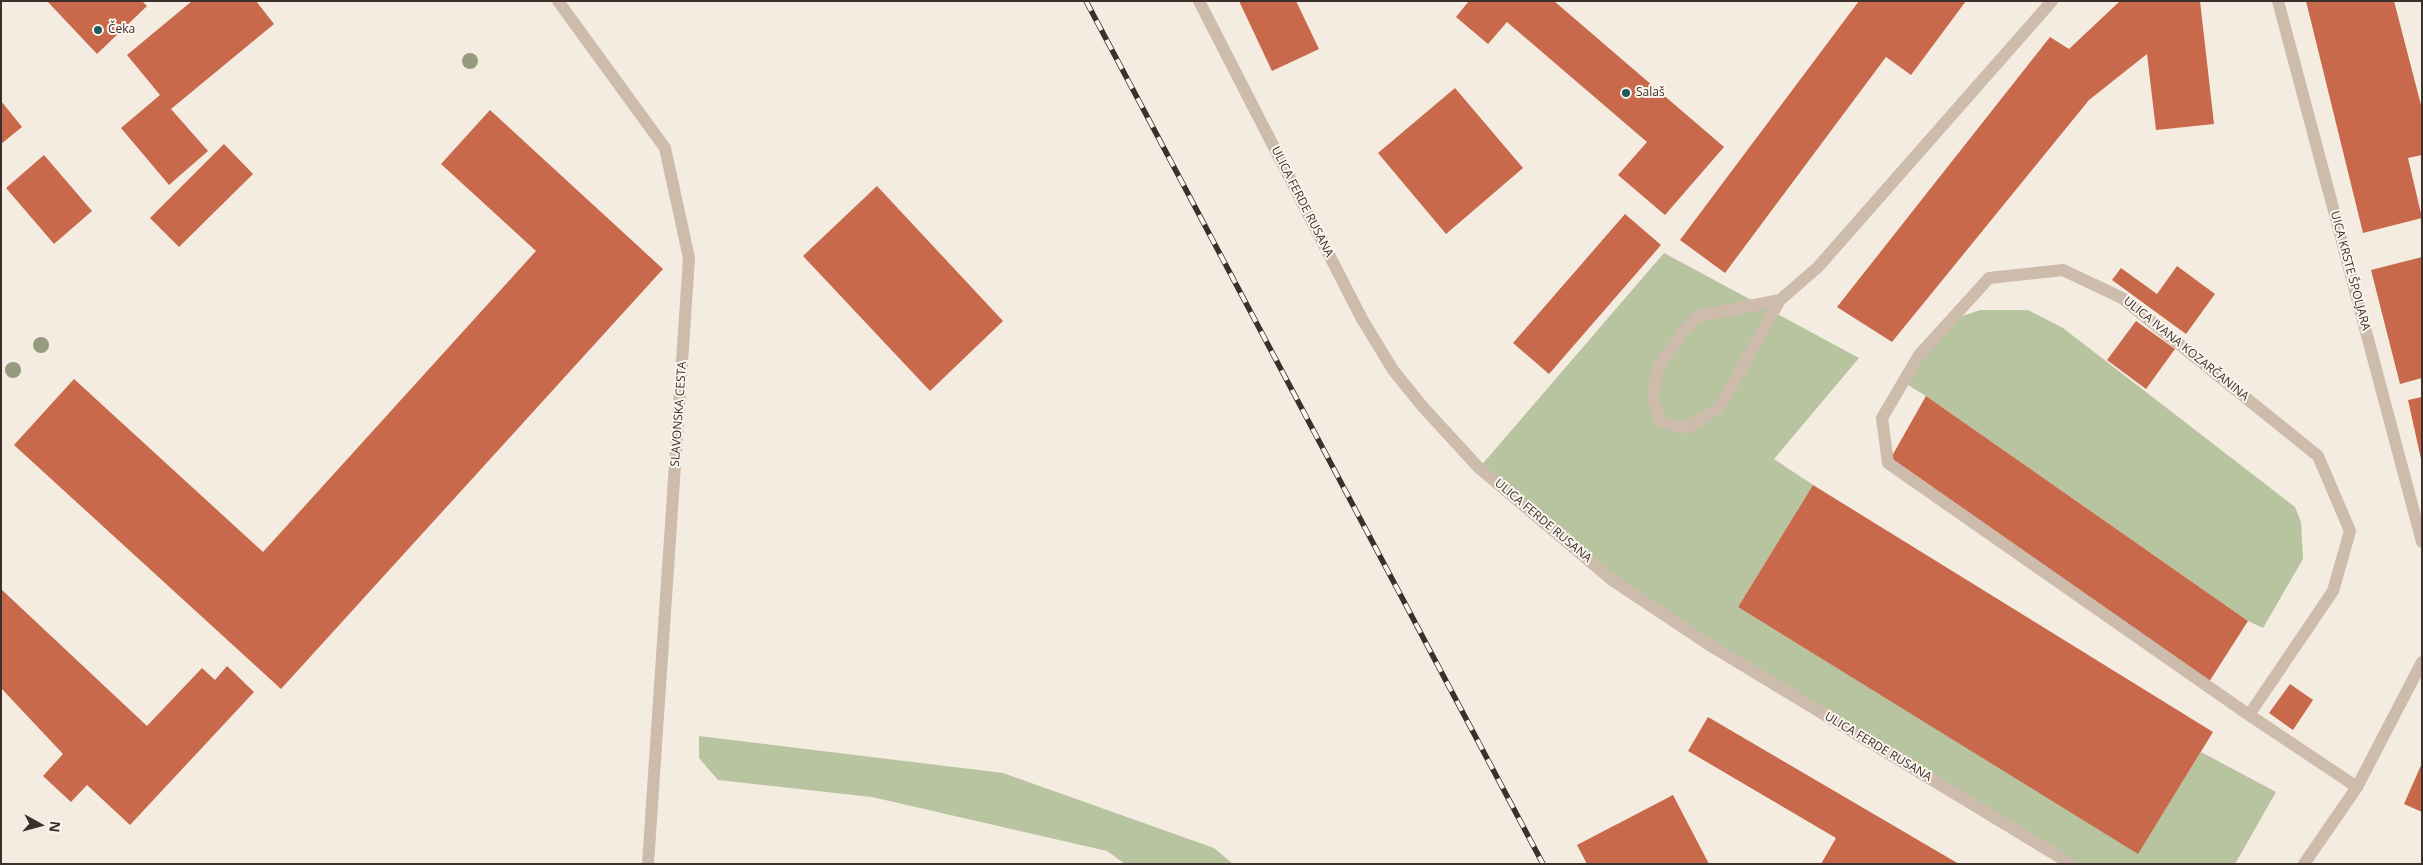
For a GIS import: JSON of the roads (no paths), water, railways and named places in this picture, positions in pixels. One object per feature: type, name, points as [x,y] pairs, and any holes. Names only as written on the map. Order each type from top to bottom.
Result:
[{"type":"street","name":"SLAVONSKA CESTA","points":[[558,1],[666,148],[689,258],[648,864]]},
{"type":"street","name":"ULICA FERDE RUSANA","points":[[1199,1],[1362,319],[1393,370],[1423,407],[1479,468],[1612,580],[1708,644],[2071,864]]},
{"type":"street","points":[[1780,300],[1699,316],[1682,333],[1657,369],[1653,398],[1662,422],[1686,428],[1720,408],[1780,300],[1818,267],[2052,1]]},
{"type":"street","name":"UICA KRSTE ŠPOLJARA","points":[[2278,1],[2422,542]]},
{"type":"street","name":"ULICA IVANA KOZARČANINA","points":[[2249,714],[2333,591],[2350,531],[2318,456],[2122,298],[2063,270],[1989,278],[1919,355],[1882,418],[1888,463],[2249,714],[2357,787]]},
{"type":"street","points":[[2304,864],[2357,787],[2422,662]]},
{"type":"railway","points":[[1086,1],[1543,864]]},
{"type":"place","name":"Čeka","points":[[98,30]]},
{"type":"place","name":"Salaš","points":[[1626,93]]}]
